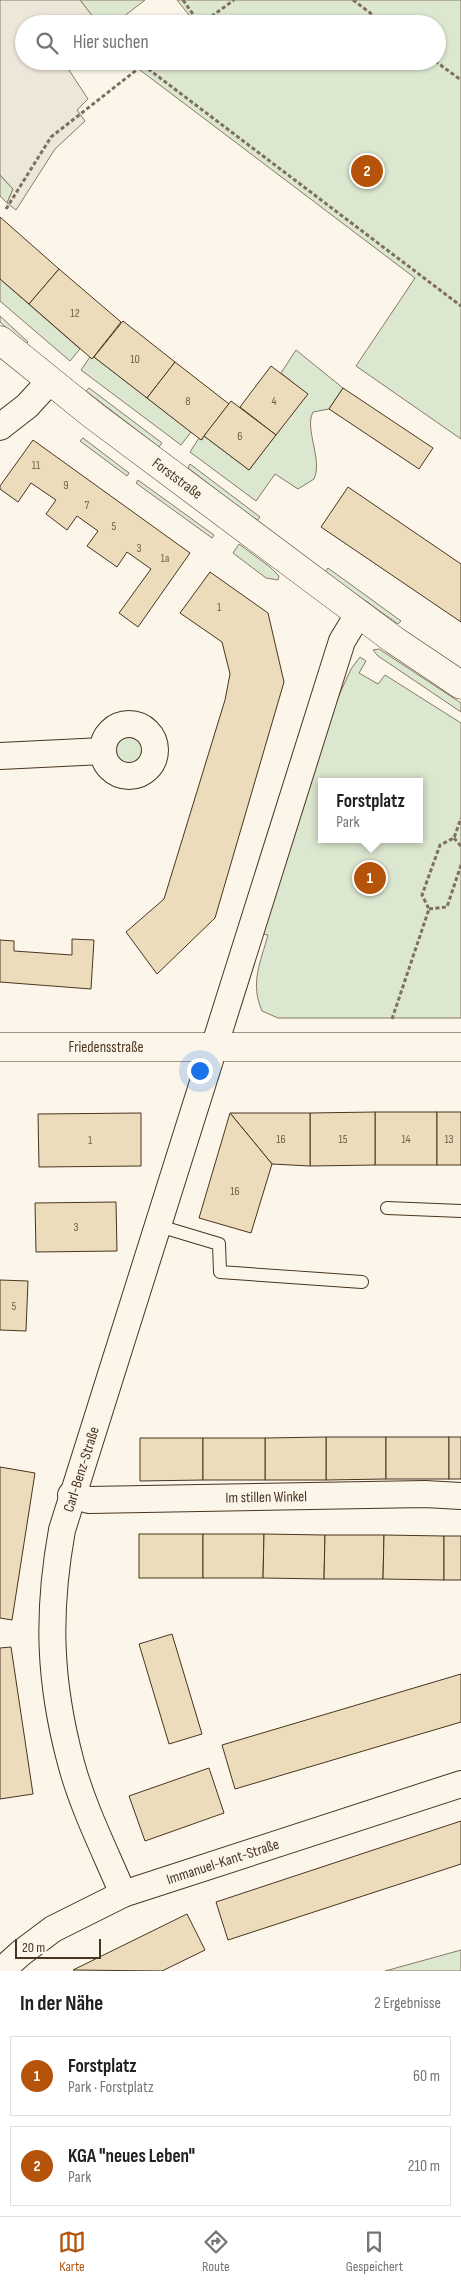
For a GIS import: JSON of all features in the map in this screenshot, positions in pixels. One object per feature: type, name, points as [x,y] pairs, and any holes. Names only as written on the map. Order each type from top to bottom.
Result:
[{"type":"street","name":"Forststraße","points":[[0,340],[50,381],[359,613],[461,685]]},
{"type":"street","points":[[0,427],[27,406],[50,381]]},
{"type":"street","name":"Carl-Benz-Straße","points":[[123,1894],[80,1792],[72,1764],[55,1678],[51,1634],[52,1602],[59,1547],[72,1495],[159,1226],[212,1048],[342,641],[359,613]]},
{"type":"street","points":[[0,756],[103,751]]},
{"type":"street","name":"Friedensstraße","points":[[0,1047],[461,1047]]},
{"type":"street","name":"Im stillen Winkel","points":[[72,1495],[89,1500],[425,1494],[461,1496]]},
{"type":"street","name":"Immanuel-Kant-Straße","points":[[1,1971],[53,1929],[123,1894],[461,1784]]},
{"type":"lane","points":[[387,1208],[461,1211]]},
{"type":"lane","points":[[159,1226],[219,1244],[220,1272],[362,1282]]},
{"type":"path","points":[[183,0],[194,15]]},
{"type":"path","points":[[213,15],[234,0]]},
{"type":"path","points":[[353,0],[373,15]]},
{"type":"path","points":[[446,69],[461,80]]},
{"type":"path","points":[[6,209],[51,137],[137,70]]},
{"type":"path","points":[[150,70],[461,306]]},
{"type":"path","points":[[383,1047],[429,909],[422,895],[440,845],[454,838],[461,818]]},
{"type":"path","points":[[454,838],[461,846]]},
{"type":"path","points":[[429,909],[447,907],[461,865]]},
{"type":"green space","points":[[80,0],[145,0],[126,15],[91,15]]},
{"type":"green space","points":[[177,0],[461,0],[461,439],[356,366],[415,278],[140,70],[446,70],[446,15],[189,15]]},
{"type":"green space","points":[[0,175],[13,189],[7,203],[0,196]]},
{"type":"green space","points":[[0,279],[80,349],[70,361],[0,301]]},
{"type":"green space","points":[[0,316],[28,342],[25,345],[0,322]]},
{"type":"green space","points":[[296,350],[343,388],[329,409],[313,412],[311,427],[316,462],[314,479],[298,489],[275,474],[256,501],[190,452],[199,438],[202,440],[204,436],[249,470],[307,394],[281,373]]},
{"type":"green space","points":[[90,357],[92,359],[94,357],[191,432],[181,445],[81,370]]},
{"type":"green space","points":[[89,388],[162,443],[159,447],[86,391]]},
{"type":"green space","points":[[83,438],[129,473],[127,476],[80,441]]},
{"type":"green space","points":[[190,464],[260,517],[257,521],[188,468]]},
{"type":"green space","points":[[138,480],[214,535],[212,538],[136,483]]},
{"type":"green space","points":[[239,544],[270,567],[279,576],[278,580],[266,578],[233,553]]},
{"type":"green space","points":[[328,568],[401,621],[398,624],[325,572]]},
{"type":"green space","points":[[379,649],[461,703],[461,712],[378,656],[373,650]]},
{"type":"green space","points":[[360,657],[366,661],[359,673],[378,684],[385,675],[461,723],[461,1018],[278,1018],[262,1011],[258,1001],[257,982],[259,964],[268,935],[262,934],[335,704],[351,669]]},
{"type":"green space","points":[[133,730],[140,733],[146,739],[149,750],[148,758],[140,767],[133,770],[125,770],[118,767],[110,758],[109,746],[112,739],[121,731]]},
{"type":"green space","points":[[461,1950],[461,1971],[385,1971]]},
{"type":"shaded area","points":[[0,0],[80,0],[92,15],[15,15],[15,70],[69,70],[88,99],[77,110],[85,121],[55,149],[16,210],[7,203],[13,189],[0,175]]},
{"type":"building","points":[[0,217],[59,269],[29,304],[0,279]]},
{"type":"building","points":[[59,269],[121,322],[92,359],[29,304]]},
{"type":"building","points":[[123,321],[175,362],[147,398],[94,357]]},
{"type":"building","points":[[175,362],[229,404],[201,440],[147,398]]},
{"type":"building","points":[[271,366],[308,394],[276,435],[240,407]]},
{"type":"building","points":[[343,388],[433,448],[419,469],[329,409]]},
{"type":"building","points":[[231,401],[276,435],[249,470],[204,436]]},
{"type":"building","points":[[33,440],[190,553],[138,627],[119,613],[151,569],[127,552],[117,567],[87,546],[98,531],[77,516],[67,530],[46,514],[56,500],[31,483],[18,502],[0,489],[0,486]]},
{"type":"building","points":[[348,487],[461,564],[461,622],[321,527]]},
{"type":"building","points":[[210,572],[268,613],[284,682],[215,918],[157,974],[126,932],[164,899],[225,700],[230,674],[222,642],[180,613]]},
{"type":"building","points":[[72,939],[94,940],[91,989],[0,982],[0,940],[14,941],[14,951],[72,955]]},
{"type":"building","points":[[375,1112],[437,1112],[437,1165],[375,1165]]},
{"type":"building","points":[[375,1112],[375,1165],[310,1166],[310,1113]]},
{"type":"building","points":[[437,1112],[461,1112],[461,1165],[437,1165]]},
{"type":"building","points":[[141,1113],[141,1166],[39,1167],[38,1114]]},
{"type":"building","points":[[230,1113],[310,1113],[310,1166],[272,1164]]},
{"type":"building","points":[[230,1113],[272,1164],[251,1233],[199,1218]]},
{"type":"building","points":[[116,1202],[117,1251],[36,1252],[35,1203]]},
{"type":"building","points":[[0,1280],[28,1281],[26,1331],[0,1330]]},
{"type":"building","points":[[326,1437],[386,1437],[386,1479],[326,1480]]},
{"type":"building","points":[[326,1437],[326,1480],[265,1480],[265,1438]]},
{"type":"building","points":[[386,1437],[449,1437],[449,1479],[386,1479]]},
{"type":"building","points":[[449,1437],[461,1437],[461,1479],[449,1479]]},
{"type":"building","points":[[140,1438],[203,1438],[203,1480],[140,1481]]},
{"type":"building","points":[[203,1438],[265,1438],[265,1480],[203,1480]]},
{"type":"building","points":[[0,1467],[35,1473],[12,1620],[0,1618]]},
{"type":"building","points":[[139,1534],[203,1534],[203,1578],[139,1578]]},
{"type":"building","points":[[203,1534],[264,1534],[263,1578],[203,1578]]},
{"type":"building","points":[[264,1534],[325,1535],[324,1579],[263,1578]]},
{"type":"building","points":[[325,1535],[384,1535],[383,1579],[324,1579]]},
{"type":"building","points":[[384,1535],[444,1536],[444,1580],[383,1579]]},
{"type":"building","points":[[444,1536],[461,1536],[461,1580],[444,1580]]},
{"type":"building","points":[[172,1634],[202,1734],[169,1744],[139,1644]]},
{"type":"building","points":[[11,1647],[33,1794],[0,1799],[0,1648]]},
{"type":"building","points":[[461,1674],[461,1722],[235,1789],[222,1745]]},
{"type":"building","points":[[209,1768],[224,1813],[145,1841],[129,1796]]},
{"type":"building","points":[[461,1821],[461,1864],[228,1940],[216,1902]]},
{"type":"building","points":[[187,1914],[205,1950],[162,1971],[73,1970]]},
{"type":"place","name":"KGA \"neues Leben\"","points":[[367,171]]},
{"type":"place","name":"Forstplatz","points":[[370,878]]}]
